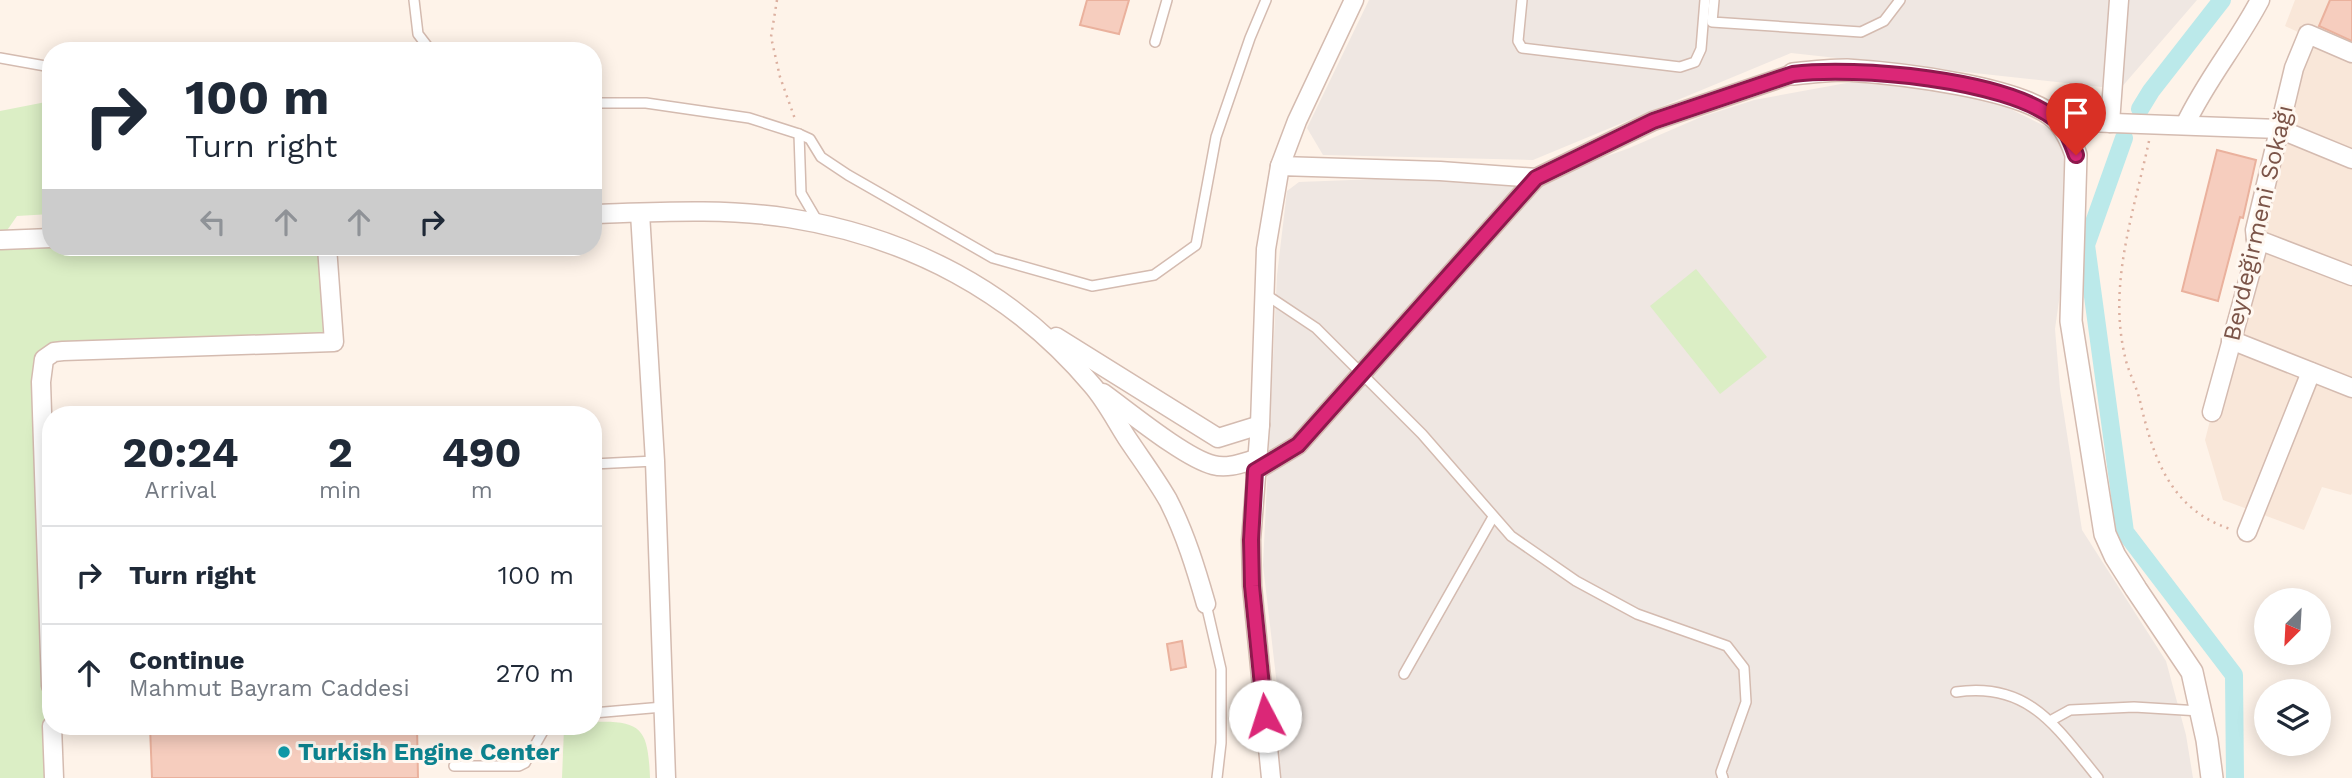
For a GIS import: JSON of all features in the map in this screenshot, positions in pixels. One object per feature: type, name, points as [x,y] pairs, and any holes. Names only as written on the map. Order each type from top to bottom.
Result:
[{"type":"street","points":[[1270,778],[1252,586],[1251,540],[1260,425],[1266,249],[1280,166],[1297,121],[1354,0]]},
{"type":"street","points":[[2110,123],[2119,0]]},
{"type":"street","points":[[2185,125],[2199,94],[2247,24],[2260,0]]},
{"type":"street","name":"Beydeğirmeni Sokağı","points":[[2211,412],[2257,249],[2255,230],[2294,68],[2308,34],[2352,53]]},
{"type":"street","points":[[1094,387],[1183,450],[1213,465],[1255,465],[1298,445],[1536,178],[1653,121],[1793,74],[1846,70],[1914,77],[1966,86],[2020,100],[2042,109],[2058,121],[2069,137],[2076,155],[2071,321],[2105,534],[2115,556],[2192,672],[2202,711],[2212,778]]},
{"type":"street","points":[[2058,121],[2279,129],[2352,159]]},
{"type":"street","points":[[1280,166],[1440,171],[1536,178]]},
{"type":"street","points":[[640,213],[655,461],[666,778]]},
{"type":"street","points":[[602,214],[743,213],[819,224],[884,241],[934,262],[983,288],[1025,318],[1218,438],[1260,425]]},
{"type":"street","points":[[1,240],[42,238]]},
{"type":"street","points":[[2256,239],[2352,276]]},
{"type":"street","points":[[43,406],[41,372],[44,359],[49,354],[63,351],[334,342],[328,256]]},
{"type":"street","points":[[1025,318],[1094,387],[1167,499],[1185,536],[1206,604]]},
{"type":"street","points":[[2231,340],[2352,388]]},
{"type":"street","points":[[2247,532],[2311,372]]},
{"type":"street","points":[[52,735],[54,778]]},
{"type":"lane","points":[[414,0],[418,34],[424,42]]},
{"type":"lane","points":[[1155,42],[1167,0]]},
{"type":"lane","points":[[602,103],[646,103],[749,118],[799,134],[810,139],[821,157],[848,175],[993,258],[1092,286],[1154,275],[1196,245],[1216,137],[1266,0]]},
{"type":"lane","points":[[1522,0],[1518,41],[1522,48],[1680,67],[1695,62],[1701,50],[1705,0]]},
{"type":"lane","points":[[1714,0],[1712,22],[1861,32],[1884,21],[1900,0]]},
{"type":"lane","points":[[0,58],[42,65]]},
{"type":"lane","points":[[799,134],[801,193],[819,224]]},
{"type":"lane","points":[[1264,294],[1316,328],[1422,434],[1511,536],[1576,581],[1637,614],[1727,646],[1744,668],[1746,702],[1721,772],[1723,778]]},
{"type":"lane","points":[[602,464],[655,461]]},
{"type":"lane","points":[[1404,674],[1493,517]]},
{"type":"lane","points":[[1206,604],[1221,669],[1221,743],[1217,778]]},
{"type":"lane","points":[[1956,692],[1978,689],[2000,691],[2027,702],[2050,721],[2098,778]]},
{"type":"lane","points":[[602,712],[663,707]]},
{"type":"lane","points":[[2050,721],[2070,710],[2134,707],[2202,711]]},
{"type":"lane","points":[[454,766],[519,766],[525,763],[541,735]]},
{"type":"path","points":[[777,0],[771,37],[780,77],[799,134]]},
{"type":"path","points":[[2153,124],[2120,286],[2120,321],[2126,361],[2140,399],[2149,441],[2168,479],[2197,513],[2218,525],[2247,532]]},
{"type":"shaded area","points":[[1369,0],[2197,0],[2120,89],[1791,53],[1533,160],[1323,155],[1307,128]]},
{"type":"shaded area","points":[[2295,0],[2352,0],[2352,493],[2351,495],[2322,487],[2304,530],[2223,500],[2205,440],[2309,37],[2285,26]]},
{"type":"shaded area","points":[[1852,82],[1949,92],[1996,102],[2049,128],[2062,146],[2071,169],[2066,251],[2055,329],[2060,389],[2082,530],[2166,661],[2186,735],[2193,778],[1266,778],[1284,746],[1263,565],[1277,275],[1287,191],[1299,182],[1561,172],[1627,149],[1701,117],[1754,100]]},
{"type":"green space","points":[[42,103],[42,215],[17,216],[1,239],[42,246],[42,256],[325,256],[339,324],[322,334],[61,343],[45,350],[47,406],[42,406],[42,735],[53,735],[60,778],[0,778],[0,111]]},
{"type":"green space","points":[[1696,269],[1767,357],[1720,394],[1650,306]]},
{"type":"green space","points":[[602,722],[623,723],[640,731],[647,749],[650,778],[562,778],[564,735],[602,735]]},
{"type":"building","points":[[1087,0],[1129,0],[1119,34],[1080,25]]},
{"type":"building","points":[[2330,0],[2352,0],[2352,41],[2319,26]]},
{"type":"building","points":[[2217,150],[2256,160],[2243,218],[2240,217],[2218,301],[2182,291]]},
{"type":"building","points":[[1182,641],[1186,667],[1171,670],[1167,644]]},
{"type":"building","name":"Turkish Engine Center","points":[[150,735],[417,735],[418,778],[152,778]]},
{"type":"waterway","points":[[2140,109],[2222,0]]},
{"type":"waterway","points":[[2124,138],[2086,245],[2125,532],[2234,675],[2235,778]]},
{"type":"place","name":"Turkish Engine Center","points":[[284,752]]},
{"type":"route","points":[[1265,716],[1252,586],[1251,540],[1255,471],[1298,445],[1536,178],[1653,121],[1793,74],[1817,71],[1846,70],[1914,77],[1979,88],[2020,100],[2042,109],[2058,121],[2069,137],[2076,155]]}]
